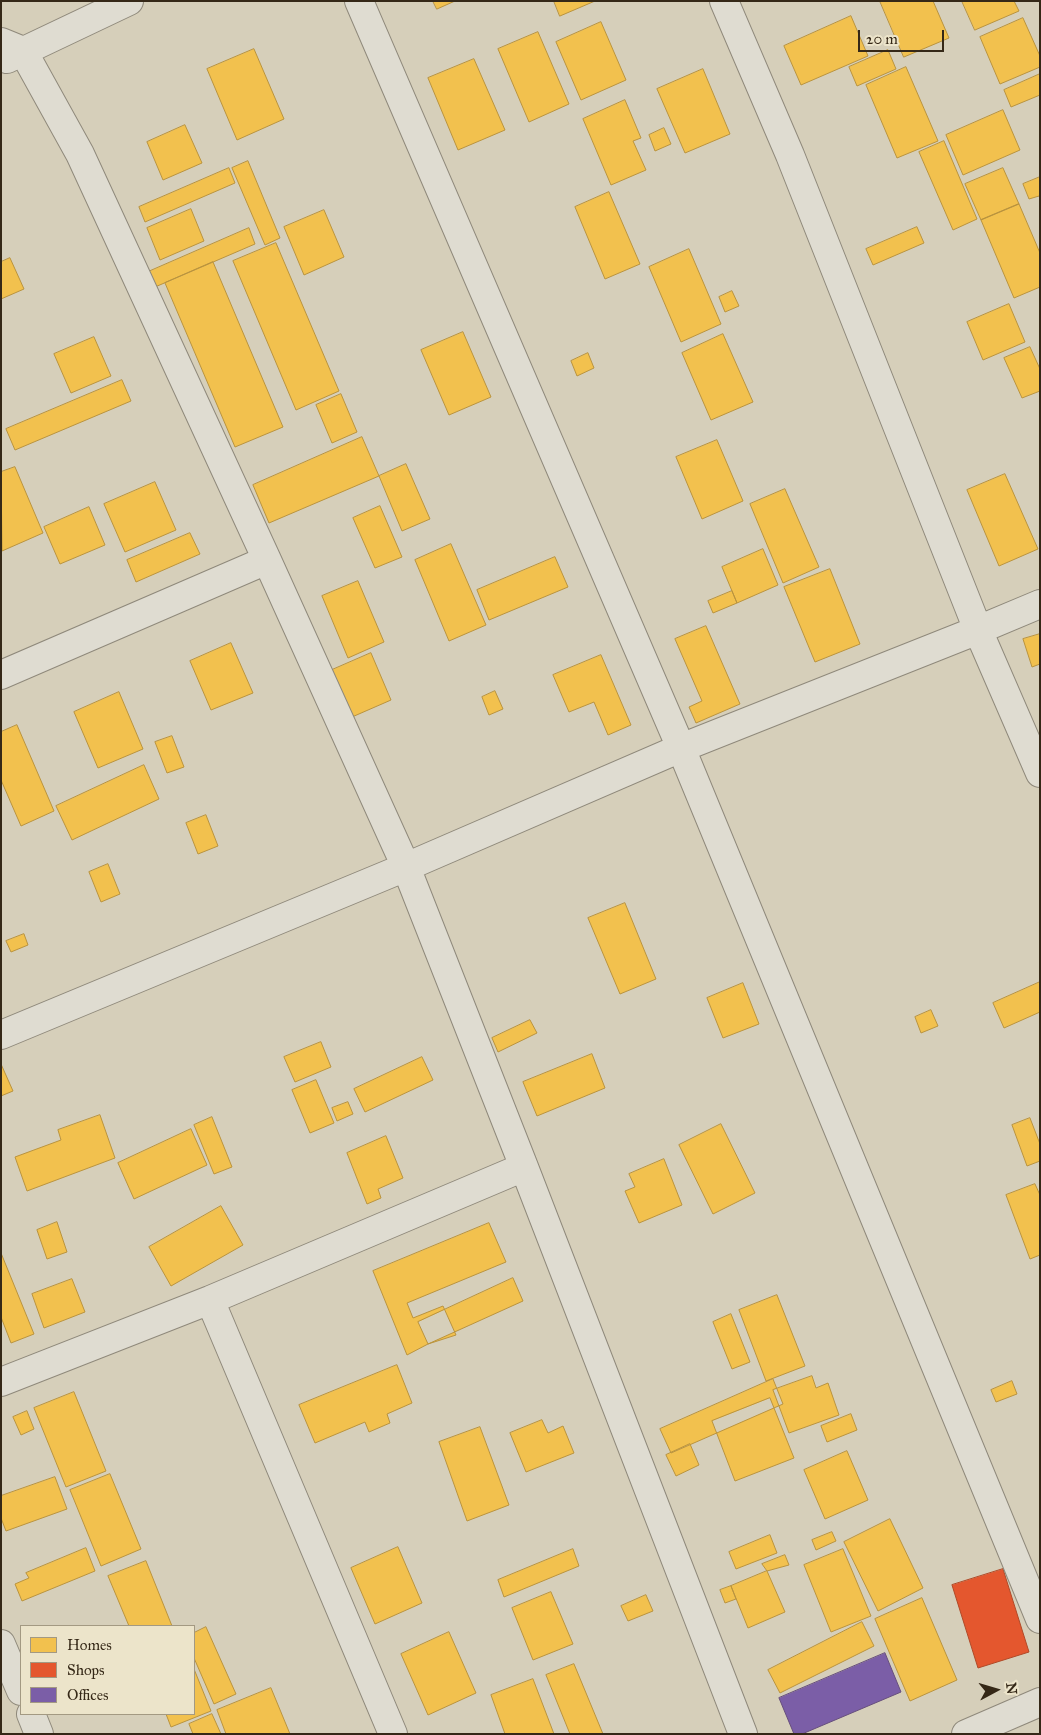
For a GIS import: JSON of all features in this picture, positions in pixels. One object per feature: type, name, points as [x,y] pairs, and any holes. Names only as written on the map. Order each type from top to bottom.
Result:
[{"type":"street","points":[[129,1],[8,52],[80,154],[406,867],[743,1734]]},
{"type":"street","points":[[360,1],[680,748],[1040,1619]]},
{"type":"street","points":[[724,1],[790,155],[978,630],[1040,773]]},
{"type":"street","points":[[1,675],[267,560]]},
{"type":"street","points":[[1,1035],[406,867],[680,748],[1040,604]]},
{"type":"street","points":[[1,1382],[210,1300],[524,1167]]},
{"type":"street","points":[[210,1300],[393,1734]]},
{"type":"street","points":[[1,1644],[20,1689]]},
{"type":"street","points":[[966,1734],[1040,1702]]},
{"type":"street","points":[[31,1715],[39,1734]]},
{"type":"building: Homes","points":[[433,1],[455,1],[437,9]]},
{"type":"building: Homes","points":[[554,1],[595,1],[560,16]]},
{"type":"building: Homes","points":[[880,1],[933,1],[949,38],[904,57]]},
{"type":"building: Homes","points":[[962,1],[1014,1],[1019,11],[975,30]]},
{"type":"building: Homes","points":[[851,16],[868,56],[801,85],[784,46]]},
{"type":"building: Homes","points":[[1023,18],[1040,56],[1040,67],[1000,84],[980,37]]},
{"type":"building: Homes","points":[[601,22],[626,80],[581,100],[556,42]]},
{"type":"building: Homes","points":[[538,32],[569,104],[529,122],[498,49]]},
{"type":"building: Homes","points":[[254,49],[284,119],[237,140],[207,69]]},
{"type":"building: Homes","points":[[888,50],[896,69],[857,86],[849,67]]},
{"type":"building: Homes","points":[[474,59],[505,130],[458,150],[428,78]]},
{"type":"building: Homes","points":[[906,67],[938,141],[897,158],[866,85]]},
{"type":"building: Homes","points":[[703,69],[730,134],[685,153],[657,89]]},
{"type":"building: Homes","points":[[1040,74],[1040,95],[1011,107],[1004,90]]},
{"type":"building: Homes","points":[[625,100],[641,138],[633,141],[646,170],[611,185],[583,119]]},
{"type":"building: Homes","points":[[1003,110],[1020,150],[963,175],[946,135]]},
{"type":"building: Homes","points":[[185,125],[202,163],[163,180],[147,142]]},
{"type":"building: Homes","points":[[664,128],[671,144],[655,151],[649,135]]},
{"type":"building: Homes","points":[[944,141],[977,219],[953,230],[919,152]]},
{"type":"building: Homes","points":[[248,161],[280,238],[265,245],[232,168]]},
{"type":"building: Homes","points":[[229,168],[235,183],[145,222],[139,207]]},
{"type":"building: Homes","points":[[1003,168],[1019,204],[981,220],[965,184]]},
{"type":"building: Homes","points":[[1040,177],[1040,198],[1039,196],[1029,199],[1023,184]]},
{"type":"building: Homes","points":[[609,192],[640,264],[605,279],[575,207]]},
{"type":"building: Homes","points":[[1019,204],[1040,253],[1040,287],[1014,298],[981,220]]},
{"type":"building: Homes","points":[[191,209],[204,241],[160,260],[147,228]]},
{"type":"building: Homes","points":[[324,210],[344,257],[304,275],[284,227]]},
{"type":"building: Homes","points":[[917,227],[924,243],[873,265],[866,249]]},
{"type":"building: Homes","points":[[249,228],[255,244],[155,287],[148,272]]},
{"type":"building: Homes","points":[[276,243],[339,391],[296,410],[233,261]]},
{"type":"building: Homes","points":[[689,249],[721,324],[681,342],[649,267]]},
{"type":"building: Homes","points":[[10,258],[24,289],[1,299],[1,262]]},
{"type":"building: Homes","points":[[213,262],[283,427],[235,447],[165,283]]},
{"type":"building: Homes","points":[[732,291],[739,306],[725,312],[719,297]]},
{"type":"building: Homes","points":[[1009,304],[1025,342],[983,360],[967,322]]},
{"type":"building: Homes","points":[[463,332],[491,397],[449,415],[421,350]]},
{"type":"building: Homes","points":[[723,334],[753,402],[711,420],[682,353]]},
{"type":"building: Homes","points":[[94,337],[111,376],[71,393],[54,354]]},
{"type":"building: Homes","points":[[1030,347],[1040,369],[1040,391],[1022,398],[1004,358]]},
{"type":"building: Homes","points":[[588,353],[594,368],[577,376],[571,361]]},
{"type":"building: Homes","points":[[122,380],[131,401],[15,450],[6,429]]},
{"type":"building: Homes","points":[[341,394],[357,432],[332,443],[316,405]]},
{"type":"building: Homes","points":[[362,437],[379,476],[269,523],[253,485]]},
{"type":"building: Homes","points":[[717,440],[743,501],[702,519],[676,457]]},
{"type":"building: Homes","points":[[406,464],[430,519],[402,531],[379,476]]},
{"type":"building: Homes","points":[[15,467],[43,533],[2,551],[1,472]]},
{"type":"building: Homes","points":[[1005,474],[1038,549],[999,566],[967,490]]},
{"type":"building: Homes","points":[[155,482],[176,530],[125,552],[104,504]]},
{"type":"building: Homes","points":[[785,489],[819,567],[783,583],[750,504]]},
{"type":"building: Homes","points":[[380,506],[402,557],[375,568],[353,518]]},
{"type":"building: Homes","points":[[89,507],[105,545],[60,564],[44,527]]},
{"type":"building: Homes","points":[[190,533],[200,554],[136,582],[127,560]]},
{"type":"building: Homes","points":[[451,544],[486,625],[449,641],[415,560]]},
{"type":"building: Homes","points":[[763,549],[778,585],[737,603],[722,567]]},
{"type":"building: Homes","points":[[555,557],[568,587],[489,620],[477,590]]},
{"type":"building: Homes","points":[[830,569],[860,644],[815,662],[784,587]]},
{"type":"building: Homes","points":[[358,581],[384,642],[348,658],[322,596]]},
{"type":"building: Homes","points":[[732,591],[737,603],[713,613],[708,601]]},
{"type":"building: Homes","points":[[706,626],[740,704],[696,723],[689,707],[702,701],[675,639]]},
{"type":"building: Homes","points":[[1040,634],[1040,664],[1032,667],[1023,639]]},
{"type":"building: Homes","points":[[231,643],[253,693],[211,710],[190,661]]},
{"type":"building: Homes","points":[[371,653],[391,700],[352,717],[332,670]]},
{"type":"building: Homes","points":[[601,655],[631,725],[608,735],[594,702],[569,712],[553,675]]},
{"type":"building: Homes","points":[[495,691],[503,709],[489,715],[482,697]]},
{"type":"building: Homes","points":[[119,692],[143,749],[98,768],[74,712]]},
{"type":"building: Homes","points":[[17,725],[54,811],[21,826],[1,780],[1,732]]},
{"type":"building: Homes","points":[[172,736],[184,767],[167,773],[155,742]]},
{"type":"building: Homes","points":[[144,765],[159,799],[72,840],[56,806]]},
{"type":"building: Homes","points":[[206,815],[218,846],[198,854],[186,823]]},
{"type":"building: Homes","points":[[108,864],[120,894],[101,902],[89,872]]},
{"type":"building: Homes","points":[[625,903],[656,979],[620,994],[588,918]]},
{"type":"building: Homes","points":[[24,934],[28,945],[11,952],[6,941]]},
{"type":"building: Homes","points":[[1040,982],[1040,1012],[1004,1028],[993,1003]]},
{"type":"building: Homes","points":[[743,983],[759,1024],[723,1038],[707,998]]},
{"type":"building: Homes","points":[[931,1010],[938,1026],[921,1033],[915,1017]]},
{"type":"building: Homes","points":[[530,1020],[537,1033],[498,1052],[492,1038]]},
{"type":"building: Homes","points":[[321,1042],[331,1067],[295,1082],[284,1057]]},
{"type":"building: Homes","points":[[592,1054],[605,1088],[537,1116],[523,1082]]},
{"type":"building: Homes","points":[[422,1057],[433,1080],[365,1112],[354,1089]]},
{"type":"building: Homes","points":[[1,1064],[13,1091],[1,1096]]},
{"type":"building: Homes","points":[[316,1080],[334,1123],[310,1133],[292,1090]]},
{"type":"building: Homes","points":[[348,1102],[353,1114],[337,1121],[332,1108]]},
{"type":"building: Homes","points":[[100,1115],[115,1158],[27,1191],[15,1157],[61,1140],[58,1130]]},
{"type":"building: Homes","points":[[212,1117],[232,1167],[214,1174],[194,1125]]},
{"type":"building: Homes","points":[[1030,1118],[1040,1144],[1040,1161],[1027,1166],[1012,1125]]},
{"type":"building: Homes","points":[[721,1124],[755,1193],[713,1214],[679,1145]]},
{"type":"building: Homes","points":[[191,1129],[207,1165],[134,1199],[118,1163]]},
{"type":"building: Homes","points":[[386,1136],[403,1178],[378,1189],[381,1198],[367,1204],[347,1153]]},
{"type":"building: Homes","points":[[664,1159],[682,1205],[639,1223],[625,1191],[635,1187],[629,1174]]},
{"type":"building: Homes","points":[[1035,1184],[1040,1195],[1040,1255],[1030,1259],[1006,1195]]},
{"type":"building: Homes","points":[[221,1206],[243,1245],[171,1286],[149,1247]]},
{"type":"building: Homes","points":[[57,1222],[67,1252],[47,1259],[37,1230]]},
{"type":"building: Homes","points":[[489,1223],[506,1262],[407,1303],[413,1318],[443,1306],[456,1335],[428,1344],[407,1355],[373,1271]]},
{"type":"building: Homes","points":[[1,1253],[34,1334],[11,1343],[1,1317]]},
{"type":"building: Homes","points":[[513,1278],[523,1301],[428,1344],[418,1322]]},
{"type":"building: Homes","points":[[72,1279],[85,1312],[44,1328],[32,1294]]},
{"type":"building: Homes","points":[[777,1295],[805,1366],[766,1381],[739,1310]]},
{"type":"building: Homes","points":[[731,1314],[750,1362],[732,1369],[713,1322]]},
{"type":"building: Homes","points":[[397,1365],[412,1403],[387,1414],[390,1423],[369,1432],[365,1422],[315,1443],[299,1405]]},
{"type":"building: Homes","points":[[812,1376],[816,1388],[828,1383],[839,1415],[789,1433],[773,1390]]},
{"type":"building: Homes","points":[[773,1379],[783,1404],[671,1453],[660,1429]]},
{"type":"building: Homes","points":[[1012,1381],[1017,1394],[996,1402],[991,1390]]},
{"type":"building: Homes","points":[[74,1392],[106,1471],[66,1487],[34,1408]]},
{"type":"building: Homes","points":[[770,1398],[794,1458],[735,1481],[712,1421]]},
{"type":"building: Homes","points":[[27,1411],[34,1429],[21,1435],[13,1417]]},
{"type":"building: Homes","points":[[851,1414],[857,1430],[827,1442],[821,1426]]},
{"type":"building: Homes","points":[[542,1420],[548,1433],[563,1426],[574,1453],[526,1472],[510,1433]]},
{"type":"building: Homes","points":[[480,1427],[509,1505],[467,1521],[439,1442]]},
{"type":"building: Homes","points":[[690,1444],[699,1465],[676,1476],[666,1455]]},
{"type":"building: Homes","points":[[847,1451],[868,1500],[825,1519],[804,1470]]},
{"type":"building: Homes","points":[[110,1474],[141,1549],[101,1566],[70,1490]]},
{"type":"building: Homes","points":[[55,1477],[67,1509],[6,1531],[1,1518],[1,1496]]},
{"type":"building: Homes","points":[[890,1519],[923,1588],[878,1611],[844,1542]]},
{"type":"building: Homes","points":[[832,1532],[836,1541],[816,1550],[812,1540]]},
{"type":"building: Homes","points":[[770,1535],[777,1553],[736,1569],[729,1552]]},
{"type":"building: Homes","points":[[398,1547],[422,1603],[375,1624],[351,1568]]},
{"type":"building: Homes","points":[[86,1548],[95,1571],[22,1601],[15,1584],[29,1578],[26,1573]]},
{"type":"building: Homes","points":[[573,1549],[579,1566],[504,1597],[498,1580]]},
{"type":"building: Homes","points":[[843,1549],[871,1616],[831,1632],[804,1565]]},
{"type":"building: Homes","points":[[785,1555],[789,1565],[767,1571],[762,1564]]},
{"type":"building: Homes","points":[[146,1561],[172,1625],[129,1625],[108,1576]]},
{"type":"building: Homes","points":[[767,1571],[785,1612],[748,1628],[731,1586]]},
{"type":"building: Homes","points":[[731,1586],[736,1599],[725,1603],[720,1590]]},
{"type":"building: Homes","points":[[551,1592],[573,1644],[533,1660],[512,1608]]},
{"type":"building: Homes","points":[[646,1595],[653,1611],[628,1621],[621,1606]]},
{"type":"building: Homes","points":[[922,1598],[957,1680],[910,1701],[875,1619]]},
{"type":"building: Homes","points":[[862,1622],[874,1646],[780,1693],[768,1670]]},
{"type":"building: Homes","points":[[206,1627],[236,1694],[214,1704],[195,1660],[195,1632]]},
{"type":"building: Homes","points":[[449,1632],[476,1693],[428,1715],[401,1654]]},
{"type":"building: Homes","points":[[574,1664],[603,1734],[570,1734],[546,1675]]},
{"type":"building: Homes","points":[[195,1671],[211,1711],[171,1727],[166,1715],[195,1715]]},
{"type":"building: Homes","points":[[533,1679],[554,1734],[505,1734],[491,1695]]},
{"type":"building: Homes","points":[[271,1688],[290,1734],[226,1734],[217,1710]]},
{"type":"building: Homes","points":[[212,1714],[221,1734],[193,1734],[189,1724]]},
{"type":"building: Shops","points":[[1003,1569],[1029,1652],[978,1668],[952,1585]]},
{"type":"building: Offices","points":[[885,1653],[901,1692],[802,1734],[794,1734],[779,1698]]}]
